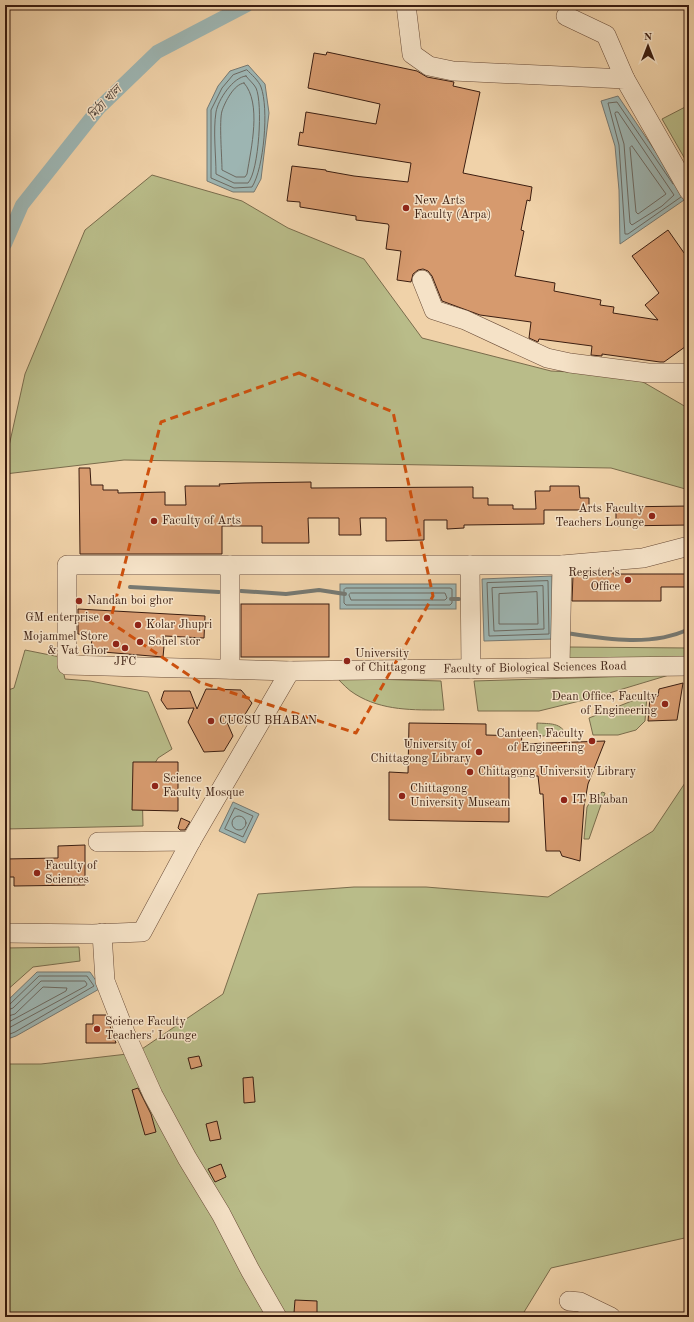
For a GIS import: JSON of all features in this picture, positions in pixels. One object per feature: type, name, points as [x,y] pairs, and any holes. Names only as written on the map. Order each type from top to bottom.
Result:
[{"type":"street","points":[[406,5],[412,54],[429,66],[454,71],[625,79]]},
{"type":"street","points":[[566,16],[606,35],[625,79],[689,191]]},
{"type":"street","points":[[422,280],[434,310],[471,323],[547,358],[570,363],[648,373],[689,373]]},
{"type":"street","points":[[230,670],[230,565],[562,565],[643,558],[689,546]]},
{"type":"street","name":"Faculty of Biological Sciences Road","points":[[230,565],[67,565],[67,665],[290,671],[689,666]]},
{"type":"street","points":[[470,565],[471,669]]},
{"type":"street","points":[[560,667],[562,565]]},
{"type":"street","points":[[5,933],[142,932],[191,841],[290,671]]},
{"type":"street","points":[[98,842],[191,841]]},
{"type":"street","points":[[102,933],[105,981],[126,1035],[153,1095],[187,1158],[222,1214],[250,1270],[277,1317]]},
{"type":"street","points":[[569,1301],[580,1302],[611,1317]]},
{"type":"highlighted area","points":[[299,373],[393,412],[433,596],[356,733],[199,682],[110,622],[161,422]]},
{"type":"green space","points":[[689,105],[689,166],[662,119]]},
{"type":"green space","points":[[152,175],[242,201],[288,228],[364,259],[422,338],[551,371],[631,375],[681,404],[689,409],[689,490],[611,468],[124,460],[5,474],[5,464],[25,374],[85,230]]},
{"type":"green space","points":[[569,647],[689,648],[689,662],[568,662]]},
{"type":"green space","points":[[25,650],[60,657],[65,679],[90,681],[148,692],[172,749],[158,758],[142,785],[143,826],[5,829],[5,691],[14,688]]},
{"type":"green space","points":[[669,675],[596,697],[539,711],[478,711],[474,681]]},
{"type":"green space","points":[[337,678],[441,681],[444,710],[398,708],[376,704],[365,700],[352,692]]},
{"type":"green space","points":[[647,695],[645,721],[636,730],[618,735],[593,735],[589,718]]},
{"type":"green space","points":[[537,723],[558,726],[565,731],[567,736],[537,736]]},
{"type":"green space","points":[[689,777],[689,1237],[551,1268],[521,1317],[5,1317],[5,1064],[41,1064],[136,1053],[223,994],[258,894],[354,887],[426,887],[548,897],[653,831]]},
{"type":"green space","points":[[602,792],[605,793],[589,839],[584,839],[587,807],[592,799],[597,799]]},
{"type":"green space","points":[[79,947],[80,961],[33,967],[5,992],[5,948]]},
{"type":"water","points":[[248,65],[265,84],[269,113],[261,179],[254,192],[233,192],[207,181],[207,109],[218,86],[230,71]]},
{"type":"water","points":[[618,96],[687,198],[620,244],[619,190],[615,146],[601,101]]},
{"type":"water","points":[[552,576],[554,639],[484,641],[482,579]]},
{"type":"water","points":[[340,584],[456,584],[456,609],[340,609]]},
{"type":"water","points":[[233,802],[259,814],[245,843],[219,831]]},
{"type":"water","points":[[37,972],[90,972],[101,988],[16,1036],[5,1040],[5,1003]]},
{"type":"building","name":"New Arts Faculty (Arpa)","points":[[327,52],[417,71],[427,77],[454,82],[453,86],[480,92],[463,173],[532,187],[530,201],[527,200],[521,230],[524,231],[515,276],[555,283],[554,291],[601,300],[600,305],[614,307],[613,313],[658,320],[645,305],[659,293],[632,256],[668,230],[689,260],[689,344],[664,362],[660,362],[602,354],[602,356],[591,355],[592,346],[539,339],[538,342],[529,338],[531,322],[480,315],[442,301],[432,276],[428,271],[423,269],[418,270],[413,274],[411,282],[397,280],[401,251],[386,249],[388,224],[356,220],[356,216],[300,207],[300,202],[287,201],[292,166],[326,170],[354,176],[408,182],[411,163],[298,145],[300,132],[303,133],[306,112],[376,124],[380,104],[308,88],[314,53],[326,55]]},
{"type":"building","name":"Faculty of Arts","points":[[79,468],[90,468],[91,485],[103,485],[103,490],[118,490],[118,493],[165,492],[165,505],[186,505],[185,486],[311,482],[311,488],[473,487],[473,498],[488,498],[488,505],[513,505],[513,509],[536,509],[535,491],[550,491],[550,486],[579,486],[580,498],[589,498],[589,510],[544,510],[544,524],[464,525],[464,528],[447,529],[447,520],[424,520],[424,540],[386,541],[386,518],[360,518],[361,535],[339,535],[339,518],[308,518],[309,543],[262,543],[262,526],[222,526],[222,554],[80,554]]},
{"type":"building","name":"Arts Faculty Teachers Lounge","points":[[689,506],[689,525],[616,526],[616,507]]},
{"type":"building","name":"Register's Office","points":[[613,572],[613,574],[689,574],[689,587],[661,587],[661,601],[572,601],[573,575]]},
{"type":"building","points":[[241,604],[329,604],[329,657],[241,657]]},
{"type":"building","name":"Kolar Jhupri","points":[[78,609],[205,616],[204,638],[165,636],[163,657],[91,651],[92,635],[78,634]]},
{"type":"building","name":"Dean Office, Faculty of Engineering","points":[[683,683],[677,720],[648,721],[650,697],[658,696],[659,689]]},
{"type":"building","name":"CUCSU BHABAN","points":[[206,689],[241,690],[252,703],[241,721],[226,720],[233,736],[224,751],[204,752],[188,722],[194,708],[167,709],[161,700],[164,691],[190,691],[197,709]]},
{"type":"building","name":"Chittagong University Library","points":[[409,723],[486,724],[486,735],[522,736],[521,744],[605,741],[588,784],[584,806],[580,861],[562,856],[560,851],[546,851],[543,794],[540,794],[538,776],[509,776],[509,822],[389,820],[389,772],[408,773]]},
{"type":"building","name":"Science Faculty Mosque","points":[[133,762],[178,762],[178,811],[132,810]]},
{"type":"building","points":[[181,818],[190,822],[185,830],[180,830],[178,828]]},
{"type":"building","name":"Faculty of Sciences","points":[[85,845],[85,885],[14,886],[14,877],[5,877],[5,859],[58,858],[58,846]]},
{"type":"building","points":[[93,1015],[106,1015],[116,1043],[86,1043],[86,1024],[93,1024]]},
{"type":"building","points":[[199,1056],[202,1066],[191,1069],[188,1058]]},
{"type":"building","points":[[253,1077],[255,1102],[244,1103],[243,1078]]},
{"type":"building","points":[[138,1088],[151,1114],[156,1132],[145,1135],[132,1090]]},
{"type":"building","points":[[217,1121],[221,1139],[210,1141],[206,1124]]},
{"type":"building","points":[[221,1164],[226,1177],[215,1182],[208,1169]]},
{"type":"building","points":[[295,1300],[317,1301],[317,1314],[294,1313]]},
{"type":"waterway","name":"মিঠা খাল","points":[[5,244],[22,205],[99,108],[157,52],[247,5]]},
{"type":"waterway","points":[[130,587],[219,592]]},
{"type":"waterway","points":[[241,591],[286,594],[319,590],[345,594]]},
{"type":"waterway","points":[[451,599],[459,599]]},
{"type":"waterway","points":[[566,633],[612,639],[644,640],[675,635],[689,629]]},
{"type":"place","name":"New Arts Faculty (Arpa)","points":[[406,208]]},
{"type":"place","name":"Arts Faculty Teachers Lounge","points":[[652,516]]},
{"type":"place","name":"Faculty of Arts","points":[[154,521]]},
{"type":"place","name":"Register's Office","points":[[628,580]]},
{"type":"place","name":"Nandan boi ghor","points":[[79,601]]},
{"type":"place","name":"GM enterprise","points":[[107,618]]},
{"type":"place","name":"Kolar Jhupri","points":[[138,625]]},
{"type":"place","name":"Sohel stor","points":[[140,642]]},
{"type":"place","name":"Mojammel Store & Vat Ghor","points":[[116,644]]},
{"type":"place","name":"JFC","points":[[125,648]]},
{"type":"place","name":"University of Chittagong","points":[[347,661]]},
{"type":"place","name":"Dean Office, Faculty of Engineering","points":[[665,704]]},
{"type":"place","name":"CUCSU BHABAN","points":[[211,721]]},
{"type":"place","name":"Canteen, Faculty of Engineering","points":[[592,741]]},
{"type":"place","name":"University of Chittagong Library","points":[[479,752]]},
{"type":"place","name":"Chittagong University Library","points":[[470,772]]},
{"type":"place","name":"Science Faculty Mosque","points":[[155,786]]},
{"type":"place","name":"Chittagong University Museam","points":[[402,796]]},
{"type":"place","name":"IT Bhaban","points":[[564,800]]},
{"type":"place","name":"Faculty of Sciences","points":[[37,873]]},
{"type":"place","name":"Science Faculty Teachers' Lounge","points":[[97,1029]]}]
